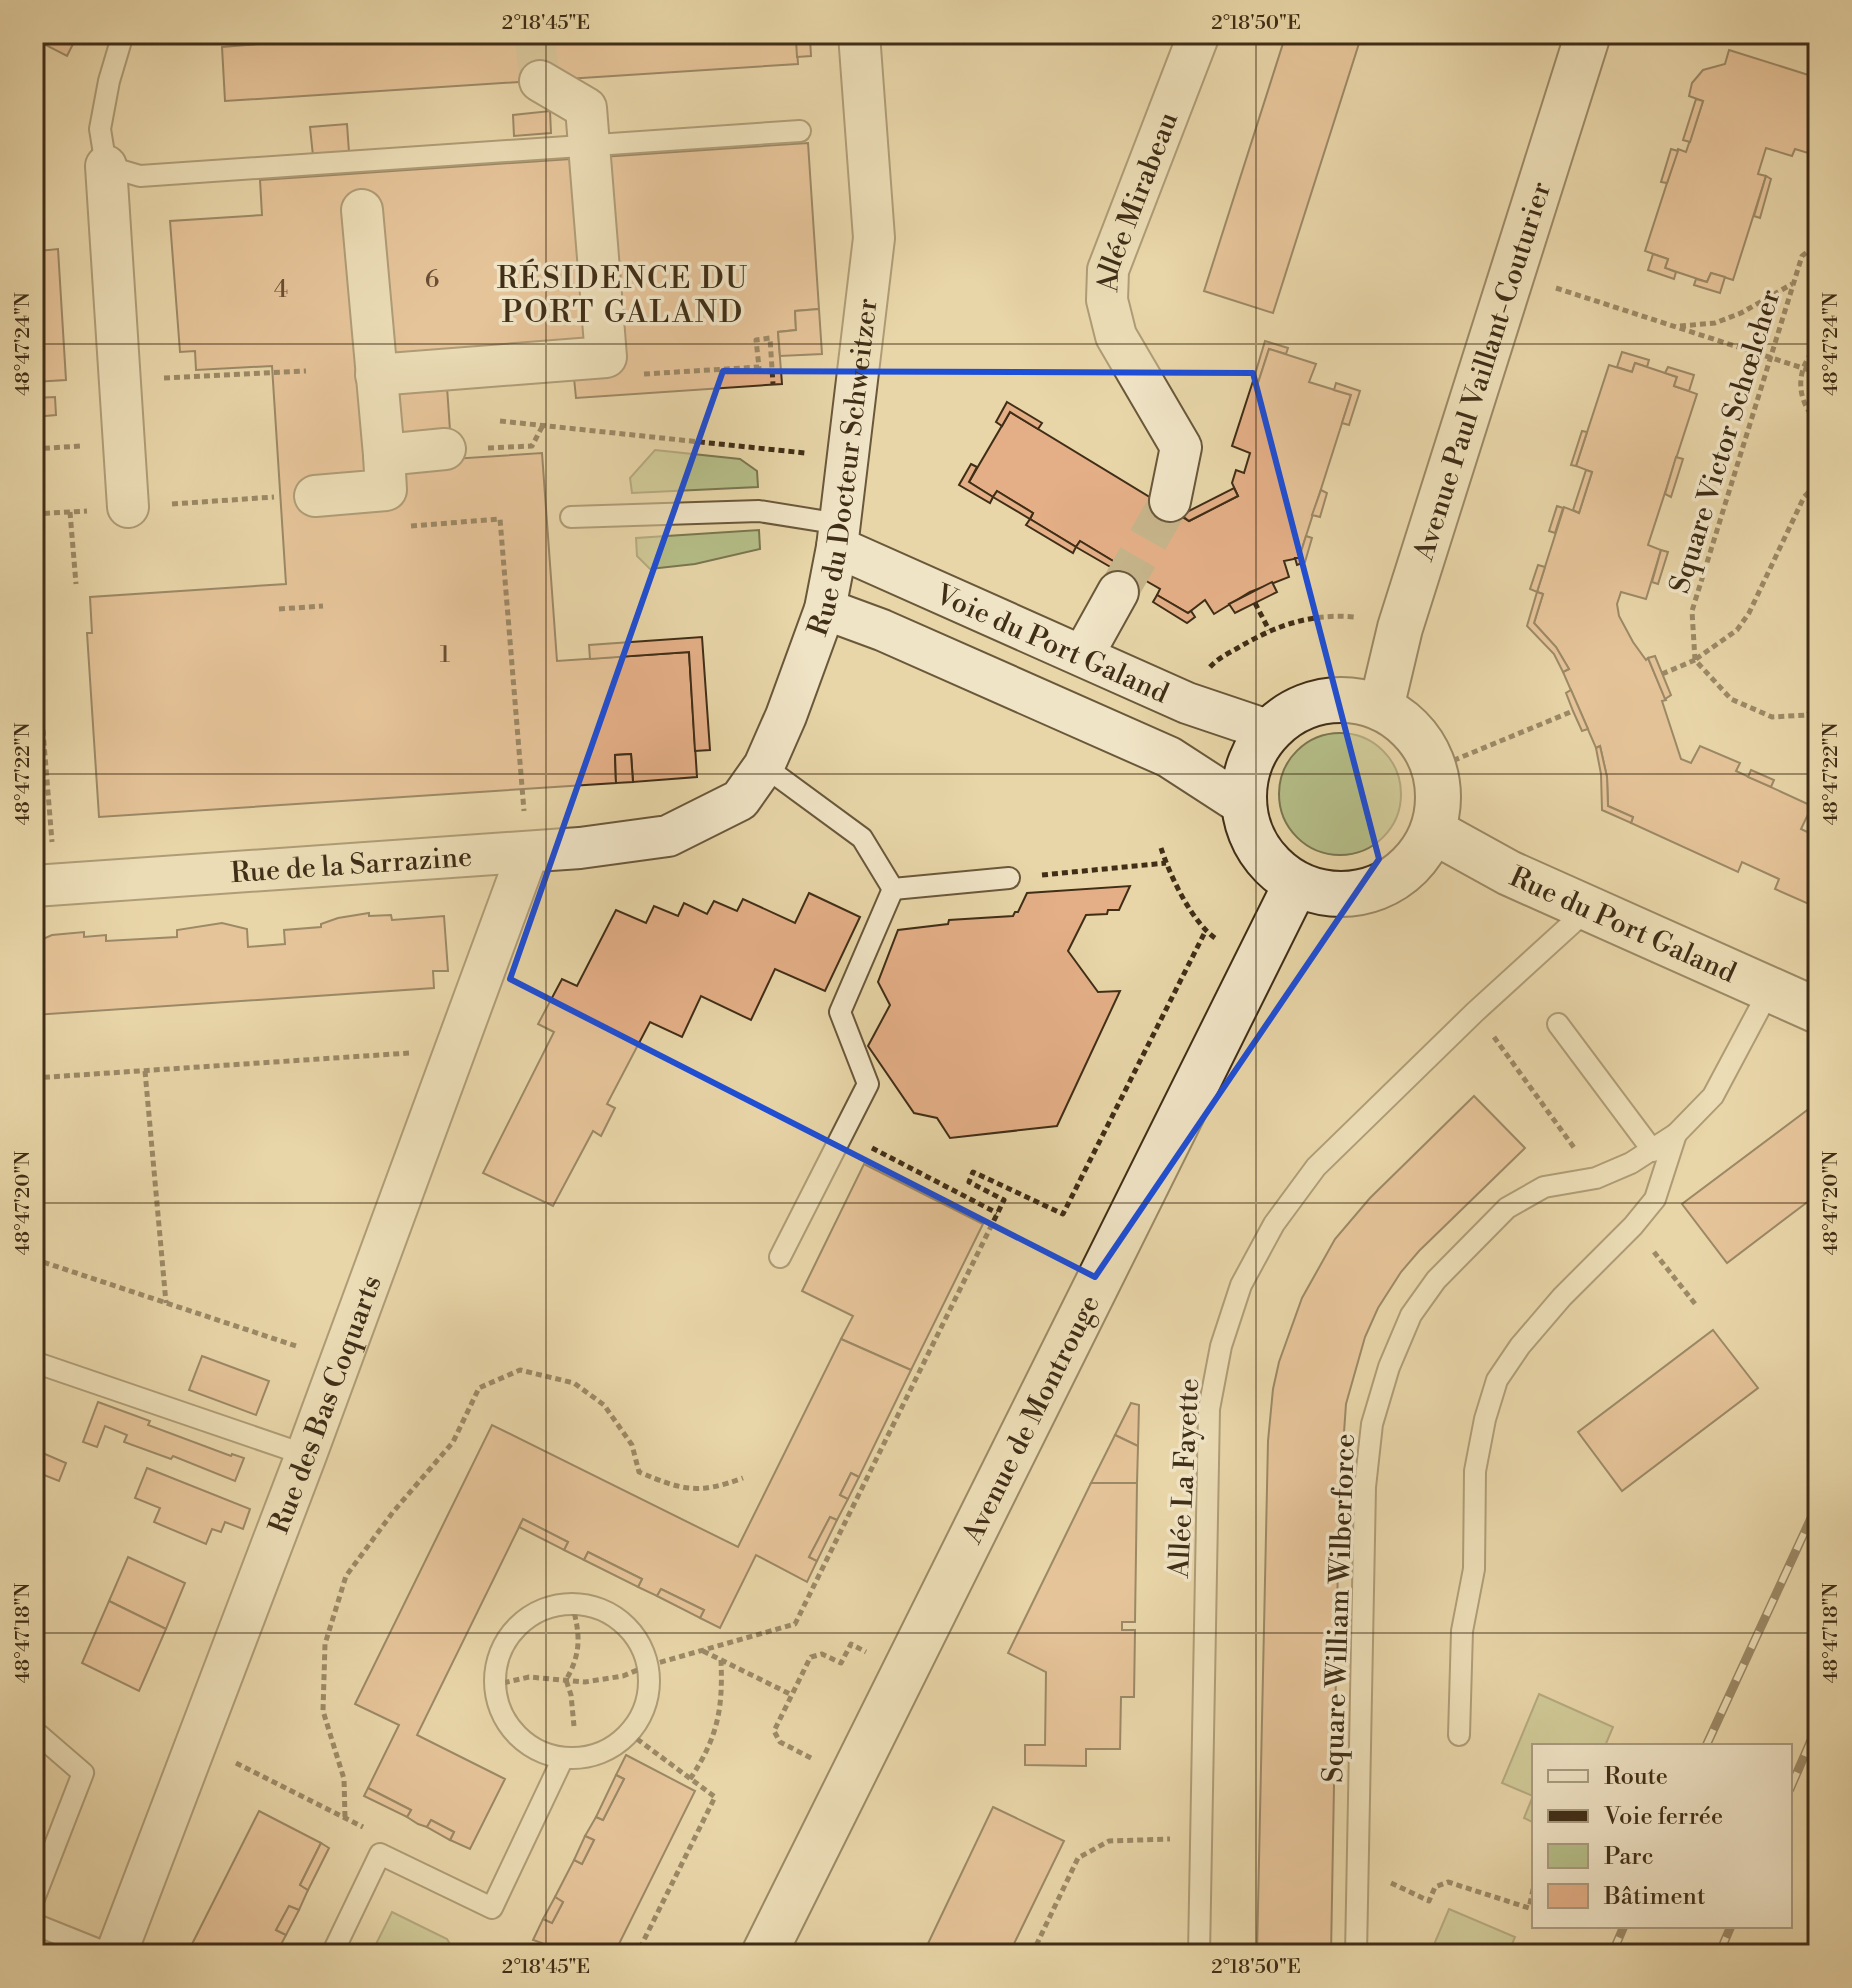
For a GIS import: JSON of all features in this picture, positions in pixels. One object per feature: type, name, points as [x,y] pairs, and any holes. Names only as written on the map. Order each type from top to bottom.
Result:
[{"type":"street","name":"Rue du Docteur Schweitzer","points":[[668,836],[740,800],[764,766],[825,609],[838,535],[874,238],[859,34]]},
{"type":"street","name":"Allée Mirabeau","points":[[1170,501],[1181,447],[1116,336],[1107,300],[1108,270],[1199,34]]},
{"type":"street","name":"Avenue Paul Vaillant-Couturier","points":[[1381,708],[1400,628],[1588,34]]},
{"type":"street","points":[[376,375],[606,357],[586,108],[540,81]]},
{"type":"street","points":[[106,166],[128,507]]},
{"type":"street","points":[[362,210],[385,473]]},
{"type":"street","points":[[315,496],[445,449]]},
{"type":"street","name":"Voie du Port Galand","points":[[838,535],[1187,703],[1270,731]]},
{"type":"street","points":[[1083,655],[1118,592]]},
{"type":"street","name":"Voie du Port Galand","points":[[825,609],[882,630],[1169,757],[1243,805]]},
{"type":"street","points":[[1332,700],[1357,701],[1381,708],[1414,732],[1435,768],[1439,799],[1433,831],[1418,858],[1396,879],[1369,891],[1339,895],[1320,893],[1296,884],[1275,869],[1253,840],[1243,805],[1249,766],[1257,747],[1270,731],[1287,716],[1308,705],[1332,700]]},
{"type":"street","name":"Rue du Port Galand","points":[[1433,831],[1509,873],[1818,1011]]},
{"type":"street","name":"Rue de la Sarrazine","points":[[45,885],[528,852],[668,836]]},
{"type":"street","name":"Rue des Bas Coquarts","points":[[116,1954],[306,1455],[528,852]]},
{"type":"street","name":"Avenue de Montrouge","points":[[764,1954],[1296,884]]},
{"type":"lane","points":[[123,34],[109,81],[100,129],[106,166],[140,176],[800,131]]},
{"type":"lane","points":[[571,517],[759,511],[838,535]]},
{"type":"lane","points":[[764,766],[862,838],[893,889]]},
{"type":"lane","points":[[893,889],[1009,878]]},
{"type":"lane","points":[[780,1257],[868,1084],[840,1012],[893,889]]},
{"type":"lane","name":"Allée La Fayette","points":[[1199,1954],[1209,1409],[1221,1346],[1241,1285],[1274,1224],[1316,1167],[1475,1012],[1588,909]]},
{"type":"lane","name":"Square William Wilberforce","points":[[1356,1954],[1365,1487],[1372,1424],[1389,1367],[1411,1315],[1436,1280],[1507,1208],[1544,1187],[1596,1178],[1631,1163],[1676,1134],[1713,1096],[1770,989]]},
{"type":"lane","points":[[1558,1024],[1653,1151]]},
{"type":"lane","name":"Square William Wilberforce","points":[[1459,1735],[1462,1631],[1474,1569],[1475,1471],[1485,1419],[1497,1380],[1520,1346],[1562,1297],[1633,1226],[1655,1199],[1676,1134]]},
{"type":"lane","points":[[35,1364],[306,1455]]},
{"type":"lane","points":[[572,1604],[593,1607],[612,1616],[628,1629],[641,1646],[647,1666],[649,1690],[642,1713],[629,1733],[610,1748],[587,1756],[563,1758],[542,1752],[524,1742],[509,1725],[499,1706],[494,1685],[496,1664],[516,1628],[532,1615],[551,1607],[572,1604]]},
{"type":"lane","points":[[34,1899],[83,1773],[39,1735]]},
{"type":"lane","points":[[332,1954],[380,1854],[492,1908],[563,1758]]},
{"type":"lane","points":[[34,1924],[109,1954]]},
{"type":"path","name":"Square Victor Schœlcher","points":[[1695,660],[1692,611],[1802,256],[1818,244]]},
{"type":"path","points":[[1512,273],[1818,373]]},
{"type":"path","points":[[1675,326],[1715,323],[1741,313],[1793,284]]},
{"type":"path","points":[[606,357],[607,377],[759,367],[756,340],[770,338],[773,384]]},
{"type":"path","points":[[1818,345],[1802,367],[1800,391],[1818,423]]},
{"type":"path","points":[[197,376],[306,371]]},
{"type":"path","points":[[500,421],[819,455],[846,469]]},
{"type":"path","points":[[532,446],[543,425]]},
{"type":"path","points":[[385,473],[389,528],[500,519],[523,794]]},
{"type":"path","points":[[1662,674],[1695,660],[1737,630],[1749,613],[1804,497],[1818,483]]},
{"type":"path","points":[[192,504],[271,497]]},
{"type":"path","points":[[70,512],[76,584]]},
{"type":"path","points":[[1255,603],[1269,630]]},
{"type":"path","points":[[279,609],[323,606]]},
{"type":"path","points":[[1187,703],[1197,681],[1214,662],[1269,630],[1290,622],[1337,616],[1400,628]]},
{"type":"path","points":[[34,620],[45,885]]},
{"type":"path","points":[[1695,660],[1731,699],[1772,717],[1807,715],[1818,704]]},
{"type":"path","points":[[1435,768],[1573,711]]},
{"type":"path","points":[[494,1685],[529,1677],[585,1682],[610,1678],[795,1624],[1004,1200],[969,1182],[973,1172],[1063,1214],[1205,932],[1178,890],[1161,848]]},
{"type":"path","points":[[1009,878],[1166,863]]},
{"type":"path","points":[[34,1078],[392,1054]]},
{"type":"path","points":[[145,1071],[166,1303]]},
{"type":"path","points":[[842,1132],[997,1213]]},
{"type":"path","points":[[34,1259],[341,1360]]},
{"type":"path","points":[[345,1817],[344,1779],[323,1711],[325,1644],[346,1576],[393,1512],[453,1442],[479,1388],[520,1370],[574,1383],[604,1405],[632,1445],[639,1472],[679,1489],[718,1487],[743,1478]]},
{"type":"path","points":[[563,1758],[574,1735],[575,1716],[566,1680],[577,1661],[579,1629],[572,1604]]},
{"type":"path","points":[[776,1726],[811,1657],[822,1654],[841,1663],[851,1644],[904,1673]]},
{"type":"path","points":[[702,1650],[792,1695]]},
{"type":"path","points":[[690,1779],[719,1718],[722,1701],[721,1660]]},
{"type":"path","points":[[629,1733],[715,1797],[637,1954]]},
{"type":"path","points":[[197,1743],[369,1830],[380,1854]]},
{"type":"path","points":[[1032,1954],[1078,1858],[1109,1841],[1201,1837]]},
{"type":"path","points":[[1357,1868],[1429,1901],[1435,1887],[1448,1882],[1529,1908],[1532,1894]]},
{"type":"highlighted area","points":[[723,371],[1253,373],[1379,859],[1095,1277],[510,979]]},
{"type":"green space","points":[[655,450],[740,459],[757,471],[758,487],[632,493],[630,478]]},
{"type":"green space","points":[[759,530],[760,549],[695,564],[650,569],[637,556],[636,538]]},
{"type":"green space","points":[[1340,733],[1363,738],[1383,751],[1396,771],[1401,794],[1396,817],[1383,837],[1363,850],[1340,855],[1317,850],[1297,837],[1284,817],[1279,794],[1284,771],[1297,751],[1317,738]]},
{"type":"green space","points":[[1539,1694],[1613,1727],[1606,1744],[1532,1744],[1532,1796],[1502,1783]]},
{"type":"green space","points":[[1532,1798],[1532,1822],[1524,1818]]},
{"type":"green space","points":[[1449,1909],[1515,1937],[1508,1954],[1430,1954]]},
{"type":"green space","points":[[392,1912],[447,1939],[456,1954],[371,1954]]},
{"type":"building","points":[[34,34],[78,34],[67,56],[34,39]]},
{"type":"building","points":[[258,34],[329,34],[329,40],[402,34],[796,34],[798,64],[225,101],[222,47],[258,44]]},
{"type":"building","points":[[1286,34],[1362,34],[1273,313],[1204,291]]},
{"type":"building","points":[[810,38],[811,56],[797,57],[796,39]]},
{"type":"building","points":[[1729,50],[1818,78],[1818,156],[1795,149],[1792,156],[1766,148],[1758,174],[1766,176],[1733,280],[1711,273],[1707,282],[1665,268],[1668,259],[1645,251],[1678,149],[1686,152],[1703,101],[1689,96],[1692,83],[1703,70],[1725,64]]},
{"type":"building","points":[[1696,99],[1703,101],[1690,142],[1683,140]]},
{"type":"building","points":[[550,111],[551,133],[514,136],[513,115]]},
{"type":"building","points":[[347,124],[349,152],[313,156],[310,127]]},
{"type":"building","points":[[808,143],[819,309],[795,311],[796,330],[778,332],[782,384],[576,398],[574,378],[447,387],[452,459],[542,453],[557,661],[689,652],[697,777],[633,782],[631,754],[615,755],[616,783],[99,817],[87,633],[92,633],[90,597],[286,584],[272,366],[196,370],[195,351],[180,352],[170,221],[262,215],[260,180]]},
{"type":"building","points":[[1671,149],[1678,151],[1667,183],[1661,182]]},
{"type":"building","points":[[1766,176],[1771,179],[1760,218],[1754,216]]},
{"type":"building","points":[[34,233],[38,233],[39,251],[58,249],[66,380],[34,382]]},
{"type":"building","points":[[1653,254],[1668,259],[1665,268],[1676,272],[1674,279],[1648,270]]},
{"type":"building","points":[[1711,273],[1725,277],[1720,293],[1694,285],[1696,279],[1707,282]]},
{"type":"building","points":[[819,309],[822,354],[780,356],[778,332],[796,330],[795,311]]},
{"type":"building","points":[[1265,341],[1288,348],[1286,354],[1269,349],[1258,383],[1253,381]]},
{"type":"building","points":[[1269,349],[1316,364],[1309,382],[1351,395],[1299,558],[1284,561],[1289,577],[1250,592],[1214,614],[1205,600],[1188,613],[1157,595],[1160,589],[1141,578],[1138,583],[1114,569],[1118,564],[1080,541],[1076,547],[1030,519],[1033,513],[997,491],[993,497],[969,482],[1010,412],[1189,521],[1238,496],[1232,483],[1236,470],[1244,473],[1250,453],[1232,446],[1253,381],[1258,383]]},
{"type":"building","points":[[1622,352],[1649,360],[1647,367],[1635,363],[1632,372],[1617,367]]},
{"type":"building","points":[[1635,363],[1677,377],[1674,386],[1697,394],[1648,545],[1661,550],[1646,599],[1621,592],[1617,604],[1619,616],[1633,642],[1646,660],[1648,658],[1666,700],[1662,701],[1681,759],[1691,763],[1700,746],[1740,763],[1736,771],[1812,806],[1801,829],[1818,837],[1818,908],[1775,889],[1779,879],[1742,862],[1738,872],[1631,823],[1633,817],[1608,806],[1607,777],[1600,746],[1596,748],[1563,672],[1569,669],[1556,647],[1534,623],[1543,594],[1537,592],[1564,507],[1579,513],[1592,472],[1576,466],[1609,365],[1632,372]]},
{"type":"building","points":[[1668,367],[1694,375],[1689,391],[1674,386],[1677,377],[1665,373]]},
{"type":"building","points":[[1336,383],[1360,391],[1349,425],[1342,423],[1351,395],[1334,390]]},
{"type":"building","points":[[55,397],[56,415],[34,417],[34,398]]},
{"type":"building","points":[[1007,402],[1042,423],[1038,429],[1010,412],[1002,426],[996,422]]},
{"type":"building","points":[[1582,431],[1587,432],[1576,466],[1571,465]]},
{"type":"building","points":[[1676,457],[1683,459],[1671,497],[1665,494]]},
{"type":"building","points":[[971,464],[977,467],[969,482],[993,497],[990,503],[959,485]]},
{"type":"building","points":[[1586,470],[1592,472],[1579,513],[1573,510]]},
{"type":"building","points":[[1234,488],[1238,496],[1189,521],[1181,515]]},
{"type":"building","points":[[1321,490],[1327,493],[1320,517],[1312,515]]},
{"type":"building","points":[[997,491],[1033,513],[1030,519],[993,497]]},
{"type":"building","points":[[1557,506],[1563,508],[1555,533],[1549,531]]},
{"type":"building","points":[[1030,519],[1076,547],[1073,553],[1026,525]]},
{"type":"building","points":[[1306,536],[1312,538],[1305,562],[1297,565],[1295,558],[1299,558]]},
{"type":"building","points":[[1080,541],[1118,564],[1114,569],[1076,547]]},
{"type":"building","points":[[1661,550],[1668,552],[1658,584],[1652,582]]},
{"type":"building","points":[[1538,565],[1545,567],[1537,592],[1530,589]]},
{"type":"building","points":[[1272,582],[1277,592],[1235,613],[1229,604]]},
{"type":"building","points":[[1537,592],[1543,594],[1534,623],[1556,647],[1569,669],[1563,672],[1554,654],[1527,626]]},
{"type":"building","points":[[1157,595],[1188,613],[1191,611],[1195,617],[1187,623],[1153,602]]},
{"type":"building","points":[[702,637],[710,750],[695,751],[689,652],[590,659],[589,645]]},
{"type":"building","points":[[1655,656],[1671,695],[1665,699],[1648,658]]},
{"type":"building","points":[[1571,690],[1588,729],[1582,731],[1573,711],[1566,693]]},
{"type":"building","points":[[1600,746],[1607,777],[1608,806],[1633,817],[1631,823],[1602,810],[1601,774],[1596,748]]},
{"type":"building","points":[[631,754],[633,782],[616,783],[615,755]]},
{"type":"building","points":[[1751,770],[1774,780],[1771,787],[1748,777]]},
{"type":"building","points":[[1130,886],[1119,910],[1086,915],[1068,951],[1098,992],[1120,991],[1057,1126],[950,1138],[937,1118],[914,1113],[868,1046],[890,1005],[878,982],[898,930],[948,924],[949,920],[1013,916],[1027,893]]},
{"type":"building","points":[[809,893],[860,917],[825,991],[775,969],[751,1020],[701,996],[682,1037],[650,1022],[607,1104],[615,1108],[601,1136],[593,1131],[553,1206],[483,1173],[554,1032],[538,1024],[562,979],[577,986],[616,910],[646,923],[654,906],[678,916],[684,903],[707,914],[714,901],[737,911],[743,899],[795,923]]},
{"type":"building","points":[[369,913],[369,916],[391,915],[392,920],[444,916],[448,971],[433,971],[434,988],[34,1015],[34,947],[36,942],[52,935],[84,932],[84,937],[106,935],[106,941],[177,937],[177,930],[222,923],[247,929],[248,947],[285,944],[284,930],[321,927],[321,924],[338,918]]},
{"type":"building","points":[[1474,1096],[1525,1148],[1401,1272],[1378,1308],[1365,1337],[1346,1404],[1339,1504],[1331,1954],[1257,1954],[1268,1441],[1279,1362],[1302,1298],[1335,1239],[1370,1198]]},
{"type":"building","points":[[1818,1102],[1818,1194],[1727,1263],[1682,1204]]},
{"type":"building","points":[[864,1164],[983,1224],[911,1370],[841,1339],[853,1316],[802,1291]]},
{"type":"building","points":[[1713,1330],[1758,1388],[1622,1491],[1578,1432]]},
{"type":"building","points":[[841,1339],[911,1370],[859,1477],[851,1473],[840,1495],[848,1499],[837,1520],[830,1517],[809,1557],[817,1561],[807,1582],[756,1555],[720,1628],[700,1618],[704,1610],[661,1589],[657,1596],[638,1587],[642,1579],[588,1552],[584,1560],[564,1550],[568,1542],[523,1519],[417,1735],[505,1779],[470,1849],[450,1840],[454,1832],[431,1820],[427,1827],[418,1824],[407,1817],[411,1810],[368,1788],[399,1725],[355,1704],[492,1425],[738,1547]]},
{"type":"building","points":[[202,1356],[269,1381],[256,1415],[189,1390]]},
{"type":"building","points":[[98,1402],[150,1421],[148,1425],[244,1458],[235,1481],[173,1456],[171,1459],[124,1442],[127,1435],[105,1426],[97,1447],[83,1442]]},
{"type":"building","points":[[1131,1403],[1139,1405],[1138,1446],[1115,1435]]},
{"type":"building","points":[[1115,1435],[1138,1446],[1137,1483],[1091,1483]]},
{"type":"building","points":[[38,1451],[66,1463],[59,1481],[34,1471]]},
{"type":"building","points":[[147,1468],[250,1509],[243,1529],[225,1522],[221,1532],[212,1529],[206,1544],[154,1522],[160,1508],[135,1498]]},
{"type":"building","points":[[851,1473],[859,1477],[848,1499],[840,1495]]},
{"type":"building","points":[[1091,1483],[1137,1483],[1135,1622],[1122,1622],[1122,1630],[1135,1630],[1134,1697],[1121,1697],[1120,1749],[1086,1749],[1086,1766],[1025,1765],[1025,1745],[1045,1745],[1046,1672],[1008,1653]]},
{"type":"building","points":[[830,1517],[837,1520],[817,1561],[809,1557]]},
{"type":"building","points":[[523,1519],[568,1542],[564,1550],[519,1527]]},
{"type":"building","points":[[588,1552],[642,1579],[638,1587],[584,1560]]},
{"type":"building","points":[[128,1557],[185,1583],[166,1629],[109,1601]]},
{"type":"building","points":[[661,1589],[704,1610],[700,1618],[657,1596]]},
{"type":"building","points":[[109,1601],[166,1629],[139,1691],[82,1663]]},
{"type":"building","points":[[626,1755],[695,1791],[614,1954],[537,1954],[542,1943],[533,1940],[543,1919],[552,1923],[563,1902],[555,1897],[574,1860],[582,1864],[594,1840],[585,1836],[596,1817],[603,1820],[624,1779],[616,1775]]},
{"type":"building","points":[[616,1775],[624,1779],[603,1820],[596,1817]]},
{"type":"building","points":[[368,1788],[411,1810],[407,1817],[364,1796]]},
{"type":"building","points":[[993,1807],[1064,1841],[1009,1954],[923,1954]]},
{"type":"building","points":[[259,1811],[321,1843],[300,1885],[308,1890],[299,1910],[289,1906],[276,1930],[286,1935],[276,1954],[187,1954]]},
{"type":"building","points":[[431,1820],[454,1832],[450,1840],[427,1827]]},
{"type":"building","points":[[585,1836],[594,1840],[582,1864],[574,1860]]},
{"type":"building","points":[[321,1843],[329,1848],[308,1890],[300,1885]]},
{"type":"building","points":[[555,1897],[563,1902],[552,1923],[543,1919]]},
{"type":"building","points":[[289,1906],[299,1910],[286,1935],[276,1930]]},
{"type":"tunnel","points":[[534,34],[540,81]]},
{"type":"tunnel","points":[[1118,592],[1170,501]]},
{"type":"railway","points":[[1707,1744],[1818,1503]]},
{"type":"railway","points":[[1792,1784],[1818,1724]]},
{"type":"railway","points":[[1612,1954],[1623,1928]]},
{"type":"railway","points":[[1719,1954],[1730,1928]]},
{"type":"district","name":"RÉSIDENCE DU PORT GALAND","points":[[623,295]]}]
